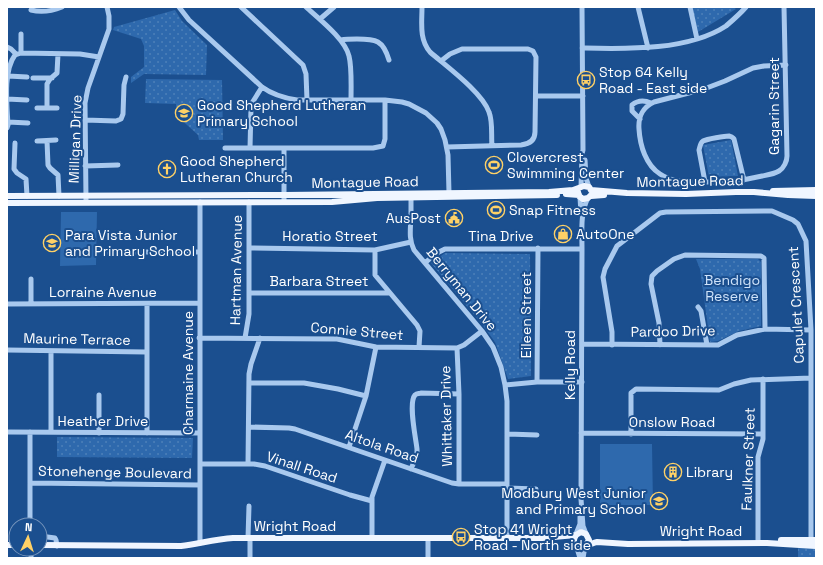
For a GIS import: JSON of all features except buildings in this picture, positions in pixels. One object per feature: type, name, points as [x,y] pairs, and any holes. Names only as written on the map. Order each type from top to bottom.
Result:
[{"type":"main road","points":[[586,186],[590,193],[583,199],[579,196],[578,192],[580,187],[586,186]]},
{"type":"main road","name":"Montague Road","points":[[7,203],[332,202],[411,196],[561,191],[573,190],[580,187]]},
{"type":"main road","name":"Montague Road","points":[[590,193],[686,194],[816,190]]},
{"type":"main road","name":"Montague Road","points":[[754,192],[788,196],[816,196]]},
{"type":"main road","name":"Montague Road","points":[[449,195],[542,196],[568,194],[579,196]]},
{"type":"main road","points":[[200,195],[200,202]]},
{"type":"main road","name":"Montague Road","points":[[7,196],[411,196]]},
{"type":"main road","points":[[581,532],[587,535],[588,541],[586,546],[581,547],[575,544],[574,538],[576,534],[581,532]]},
{"type":"main road","name":"Wright Road","points":[[48,545],[181,546],[222,539],[249,538],[550,538],[576,534]]},
{"type":"main road","name":"Wright Road","points":[[587,535],[598,539],[617,540],[814,540]]},
{"type":"main road","name":"Wright Road","points":[[550,538],[566,540],[575,544]]},
{"type":"main road","name":"Wright Road","points":[[586,546],[597,542],[628,544],[767,543],[816,546]]},
{"type":"street","points":[[30,10],[38,12],[62,7]]},
{"type":"street","name":"Milligan Drive","points":[[86,203],[85,103],[87,92],[109,29],[110,18],[107,7]]},
{"type":"street","points":[[179,7],[189,20],[270,93],[290,99],[385,100],[406,103],[430,116],[437,123],[447,147],[449,195]]},
{"type":"street","points":[[241,7],[303,65],[306,74],[307,100]]},
{"type":"street","points":[[306,7],[341,40],[348,52],[350,59],[351,100]]},
{"type":"street","points":[[320,19],[334,7]]},
{"type":"street","points":[[422,7],[423,39],[428,49],[472,88],[487,108],[490,119],[492,146]]},
{"type":"street","name":"Kelly Road","points":[[580,187],[583,150],[582,7]]},
{"type":"street","points":[[638,7],[648,48]]},
{"type":"street","points":[[690,7],[697,39]]},
{"type":"street","name":"Gagarin Street","points":[[651,103],[636,102],[632,105],[632,111],[640,119],[639,131],[644,151],[650,164],[659,174],[677,181],[730,182],[776,173],[786,162],[788,149],[784,7]]},
{"type":"street","points":[[582,48],[648,48],[697,39],[725,26],[733,20],[743,8]]},
{"type":"street","points":[[21,34],[18,54],[11,63],[8,76],[7,125],[28,123]]},
{"type":"street","points":[[341,40],[374,40],[381,45],[386,52],[388,60]]},
{"type":"street","points":[[7,47],[18,54],[83,54],[99,57]]},
{"type":"street","points":[[441,61],[450,54],[462,49],[528,49],[531,50],[536,57],[535,136],[532,140],[525,145],[447,147]]},
{"type":"street","points":[[47,108],[47,86],[49,81],[56,75],[58,54]]},
{"type":"street","points":[[640,119],[643,111],[651,103],[704,90],[725,82],[753,68],[786,65]]},
{"type":"street","points":[[8,76],[52,78]]},
{"type":"street","points":[[85,120],[121,119],[123,114],[124,85],[126,77]]},
{"type":"street","points":[[250,148],[251,108],[252,103],[262,87]]},
{"type":"street","points":[[536,96],[583,96]]},
{"type":"street","points":[[7,99],[27,100]]},
{"type":"street","points":[[225,148],[382,147],[385,139],[385,100]]},
{"type":"street","points":[[37,108],[57,108]]},
{"type":"street","points":[[705,182],[699,150],[700,145],[706,140],[727,136],[734,139],[744,180]]},
{"type":"street","points":[[37,141],[56,140]]},
{"type":"street","points":[[47,141],[48,165],[58,175],[59,196]]},
{"type":"street","points":[[15,143],[14,169],[26,179],[26,196]]},
{"type":"street","points":[[284,148],[284,202]]},
{"type":"street","name":"Kelly Road","points":[[582,219],[585,205],[590,193],[586,176],[583,150]]},
{"type":"street","points":[[85,166],[118,165]]},
{"type":"street","name":"Berryman Drive","points":[[411,196],[410,234],[411,242],[416,252],[482,331],[499,360],[507,401],[507,538]]},
{"type":"street","name":"Kelly Road","points":[[579,196],[582,219],[581,499],[583,526],[587,535]]},
{"type":"street","name":"Charmaine Avenue","points":[[200,202],[200,543]]},
{"type":"street","name":"Hartman Avenue","points":[[245,338],[248,319],[249,293],[249,202]]},
{"type":"street","name":"Capulet Crescent","points":[[612,344],[612,332],[603,278],[604,269],[617,246],[660,213],[772,212],[793,220],[798,224],[806,241],[811,330],[814,540]]},
{"type":"street","name":"Horatio Street","points":[[249,248],[375,250],[411,242]]},
{"type":"street","name":"Eileen Street","points":[[537,382],[538,248]]},
{"type":"street","name":"Tina Drive","points":[[425,263],[435,254],[444,249],[582,249]]},
{"type":"street","points":[[375,250],[375,275],[418,327],[420,331],[419,347]]},
{"type":"street","points":[[106,252],[200,252]]},
{"type":"street","points":[[660,345],[659,324],[651,284],[652,276],[674,259],[686,256],[761,256],[764,258],[765,329]]},
{"type":"street","points":[[31,279],[31,304]]},
{"type":"street","name":"Barbara Street","points":[[249,293],[389,293]]},
{"type":"street","name":"Lorraine Avenue","points":[[7,304],[199,303]]},
{"type":"street","points":[[147,304],[147,433]]},
{"type":"street","points":[[698,307],[701,311],[707,345]]},
{"type":"street","name":"Pardoo Drive","points":[[582,344],[718,345],[737,335],[765,329],[811,330]]},
{"type":"street","points":[[457,348],[464,345],[482,331]]},
{"type":"street","name":"Connie Street","points":[[199,338],[337,339],[376,347],[457,348]]},
{"type":"street","points":[[248,464],[249,383],[251,364],[260,338]]},
{"type":"street","points":[[349,447],[366,396],[376,347]]},
{"type":"street","name":"Whittaker Drive","points":[[457,348],[459,394],[459,484]]},
{"type":"street","name":"Maurine Terrace","points":[[7,350],[146,352]]},
{"type":"street","points":[[51,351],[51,432]]},
{"type":"street","points":[[631,434],[631,393],[636,389],[719,390],[740,382],[751,380],[811,378]]},
{"type":"street","name":"Faulkner Street","points":[[758,540],[758,457],[763,439],[763,379]]},
{"type":"street","points":[[505,385],[537,382],[582,382]]},
{"type":"street","points":[[249,383],[309,384],[366,396]]},
{"type":"street","points":[[411,469],[417,455],[413,414],[413,400],[415,396],[417,394],[459,394]]},
{"type":"street","points":[[99,395],[99,433]]},
{"type":"street","name":"Altola Road","points":[[249,427],[292,428],[448,482],[536,489]]},
{"type":"street","name":"Heather Drive","points":[[7,432],[200,433]]},
{"type":"street","points":[[30,432],[30,517]]},
{"type":"street","points":[[507,434],[537,435]]},
{"type":"street","name":"Onslow Road","points":[[581,434],[763,434]]},
{"type":"street","points":[[372,538],[372,501],[374,489],[385,460]]},
{"type":"street","name":"Vinall Road","points":[[200,464],[248,464],[265,466],[372,501]]},
{"type":"street","name":"Stonehenge Boulevard","points":[[30,483],[200,486]]},
{"type":"street","points":[[249,506],[250,558]]},
{"type":"street","name":"Kelly Road","points":[[576,534],[580,524],[582,510]]},
{"type":"street","points":[[48,537],[55,538],[57,546]]},
{"type":"street","points":[[428,538],[428,558]]},
{"type":"street","points":[[575,544],[580,558]]},
{"type":"street","points":[[583,558],[586,546]]},
{"type":"green space","points":[[692,7],[733,7],[736,9],[698,32]]},
{"type":"green space","points":[[175,10],[182,21],[207,45],[206,75],[144,74],[131,83],[131,77],[144,67],[144,46],[141,39],[113,30],[114,27]]},
{"type":"green space","points":[[146,79],[222,80],[223,140],[199,140],[198,135],[176,115],[176,104],[145,103]]},
{"type":"green space","points":[[731,140],[738,176],[709,177],[703,145]]},
{"type":"green space","points":[[61,212],[97,212],[96,265],[60,266]]},
{"type":"green space","points":[[445,253],[530,254],[531,376],[508,379],[495,342],[431,263]]},
{"type":"green space","name":"Bendigo Reserve","points":[[696,259],[758,259],[761,262],[761,326],[739,331],[718,341],[710,342],[700,269]]},
{"type":"green space","points":[[57,437],[193,438],[192,458],[57,457]]},
{"type":"green space","points":[[600,444],[652,444],[653,505],[600,505]]},
{"type":"green space","points":[[798,545],[816,545],[816,558],[798,558]]},
{"type":"place","name":"Stop 64 Kelly Road - East side","points":[[586,80]]},
{"type":"place","name":"Good Shepherd Lutheran Primary School","points":[[184,113]]},
{"type":"place","name":"Clovercrest Swimming Center","points":[[494,165]]},
{"type":"place","name":"Good Shepherd Lutheran Church","points":[[167,169]]},
{"type":"place","name":"Snap Fitness","points":[[496,210]]},
{"type":"place","name":"AusPost","points":[[454,218]]},
{"type":"place","name":"AutoOne","points":[[563,234]]},
{"type":"place","name":"Para Vista Junior and Primary School","points":[[52,243]]},
{"type":"place","name":"Library","points":[[673,472]]},
{"type":"place","name":"Modbury West Junior and Primary School","points":[[659,501]]},
{"type":"place","name":"Stop 41 Wright Road - North side","points":[[461,537]]}]
